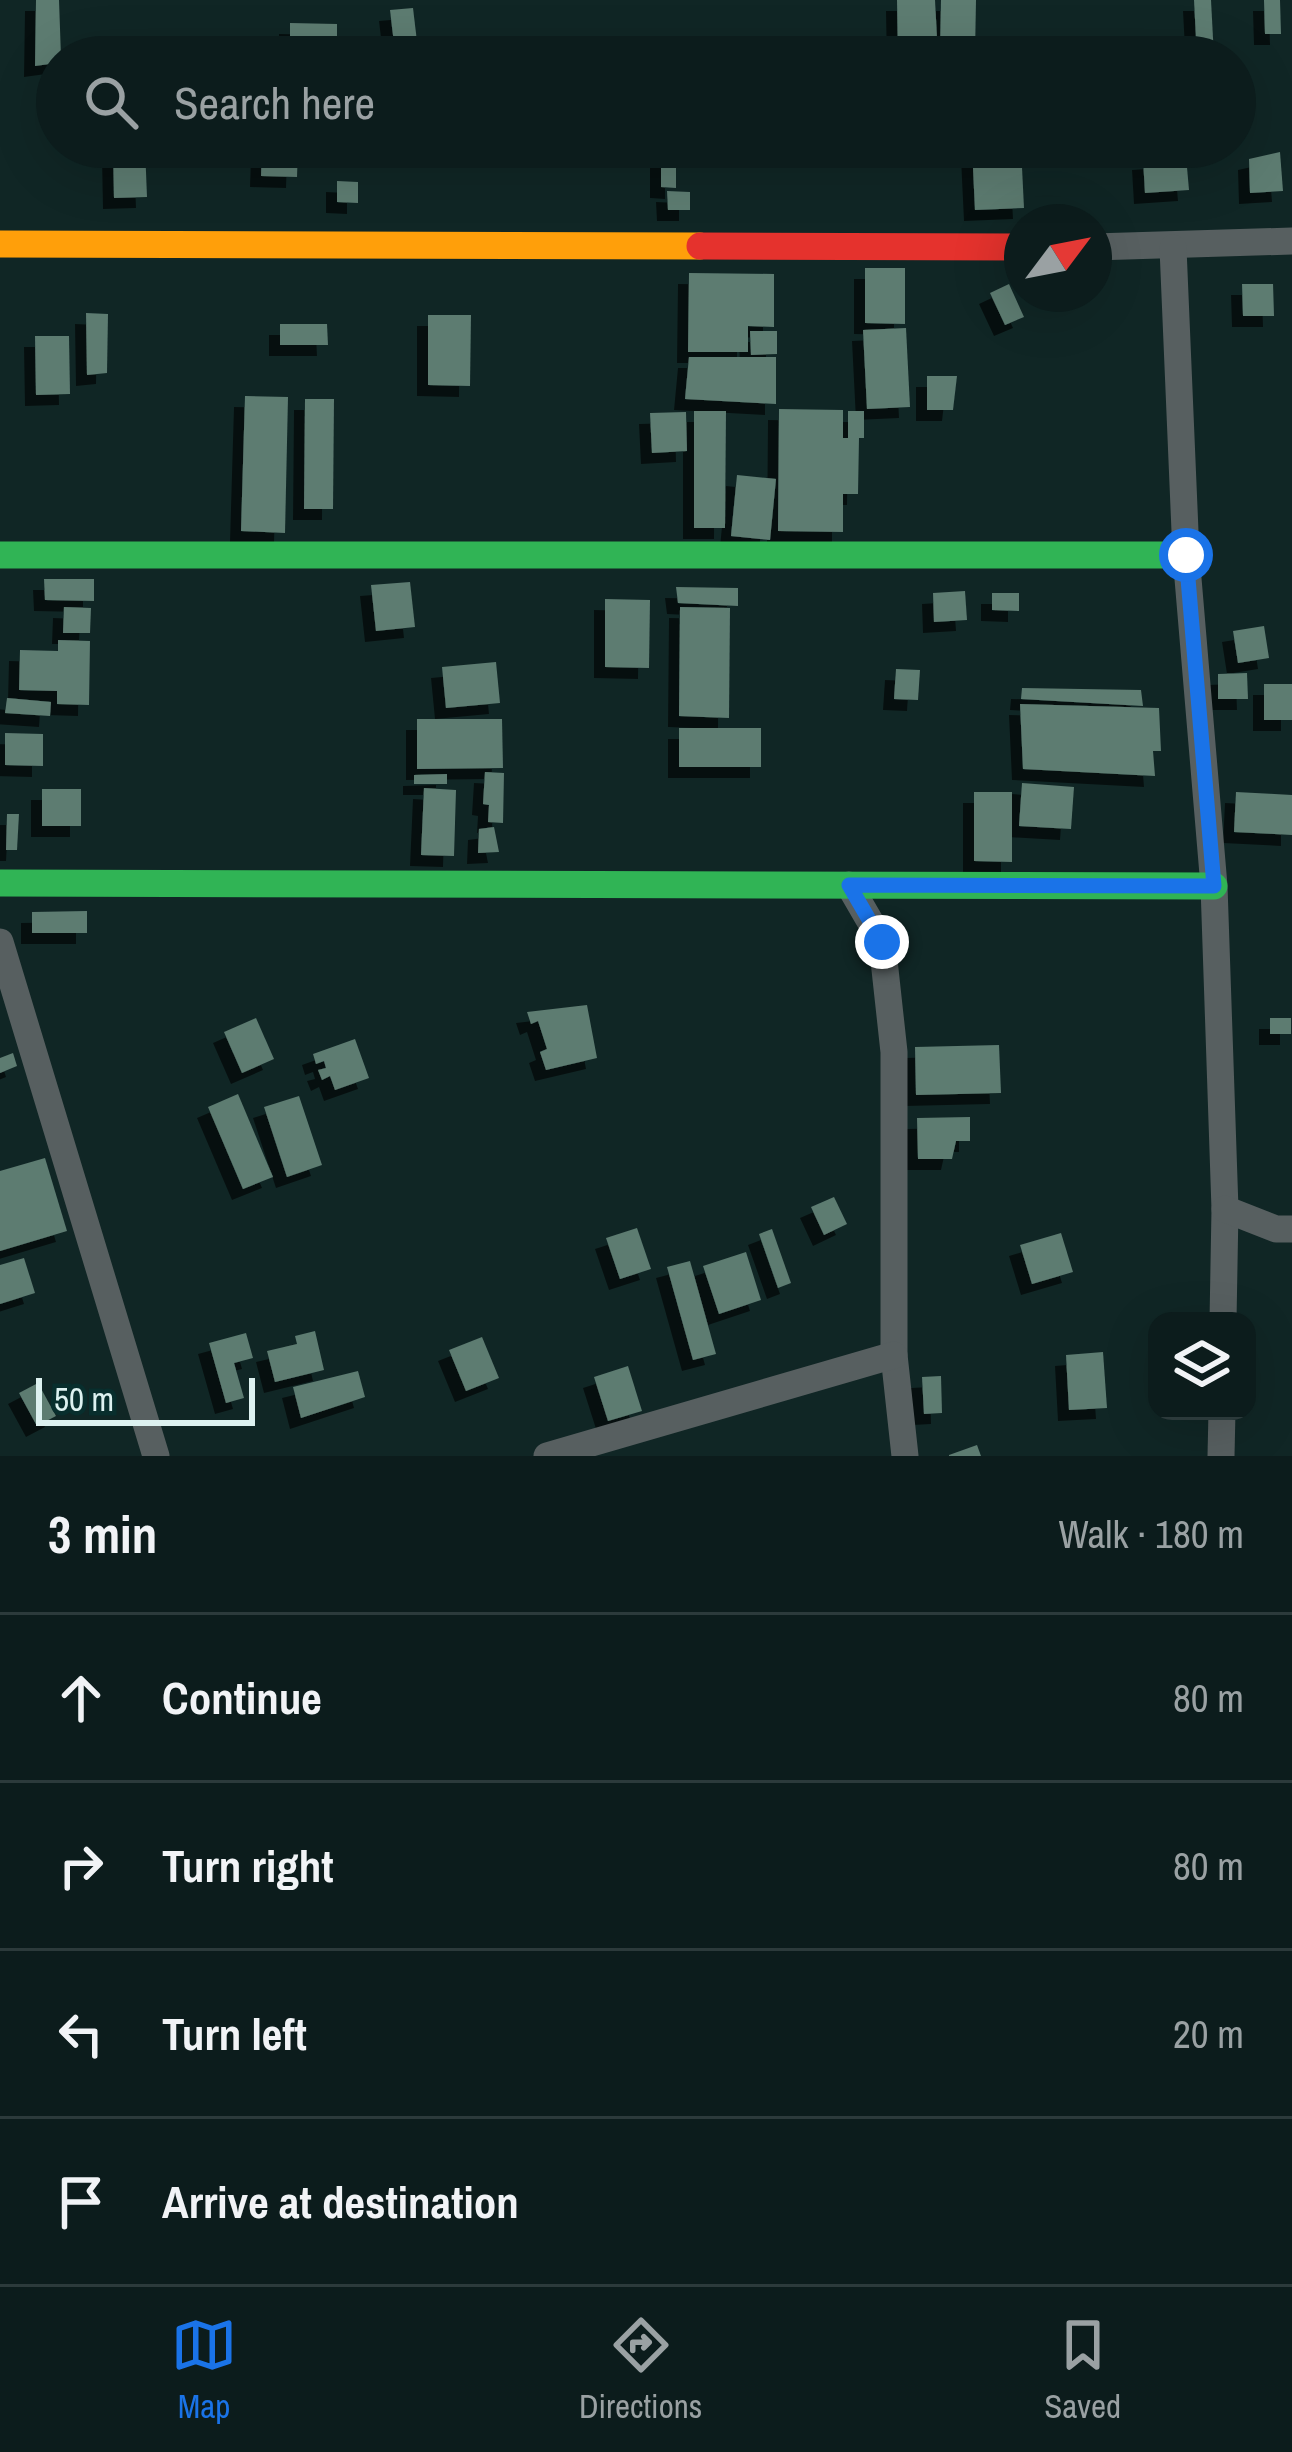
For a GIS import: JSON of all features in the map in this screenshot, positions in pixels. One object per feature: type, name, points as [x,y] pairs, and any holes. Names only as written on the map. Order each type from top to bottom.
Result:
[{"type":"street","points":[[1112,248],[1292,241]]},
{"type":"street","points":[[0,244],[1004,247]]},
{"type":"street","points":[[1174,248],[1186,555],[1214,886],[1226,1209],[1223,1312]]},
{"type":"street","points":[[0,555],[1186,555]]},
{"type":"street","points":[[0,883],[1214,886]]},
{"type":"street","points":[[849,885],[882,942],[895,1052],[894,1355],[905,1456]]},
{"type":"street","points":[[0,942],[156,1456]]},
{"type":"street","points":[[1226,1209],[1276,1229],[1292,1229]]},
{"type":"street","points":[[548,1456],[894,1355]]},
{"type":"street","points":[[1221,1456],[1222,1420]]},
{"type":"building","points":[[36,0],[59,0],[60,36],[36,36],[35,66]]},
{"type":"building","points":[[897,0],[935,0],[937,36],[898,36]]},
{"type":"building","points":[[941,0],[976,0],[975,36],[940,36]]},
{"type":"building","points":[[1194,0],[1211,0],[1213,36],[1196,36]]},
{"type":"building","points":[[1264,0],[1280,0],[1281,34],[1265,34]]},
{"type":"building","points":[[413,8],[416,36],[393,36],[390,10]]},
{"type":"building","points":[[290,23],[337,24],[337,36],[290,36]]},
{"type":"building","points":[[1280,152],[1283,191],[1250,193],[1249,168],[1256,168],[1256,157]]},
{"type":"building","points":[[113,168],[146,168],[147,197],[114,198]]},
{"type":"building","points":[[261,168],[297,168],[297,177],[261,176]]},
{"type":"building","points":[[661,168],[676,168],[676,188],[661,187]]},
{"type":"building","points":[[973,168],[1022,168],[1024,204],[1004,204],[1004,209],[975,210]]},
{"type":"building","points":[[1144,168],[1187,168],[1189,190],[1145,193]]},
{"type":"building","points":[[337,181],[358,182],[358,203],[337,202]]},
{"type":"building","points":[[667,191],[690,192],[690,210],[668,210]]},
{"type":"building","points":[[865,268],[905,268],[905,324],[865,323]]},
{"type":"building","points":[[689,273],[774,274],[774,327],[748,326],[748,352],[688,352]]},
{"type":"building","points":[[1242,284],[1273,284],[1274,316],[1243,316]]},
{"type":"building","points":[[1004,286],[1004,312],[1022,312],[1024,317],[1005,325],[990,293]]},
{"type":"building","points":[[86,313],[108,314],[107,373],[87,375]]},
{"type":"building","points":[[428,315],[471,315],[470,386],[428,385]]},
{"type":"building","points":[[280,324],[327,324],[328,345],[280,345]]},
{"type":"building","points":[[906,328],[910,407],[867,409],[863,330]]},
{"type":"building","points":[[750,331],[777,331],[777,354],[751,355]]},
{"type":"building","points":[[35,336],[69,336],[70,394],[36,395]]},
{"type":"building","points":[[689,357],[776,357],[776,404],[685,399]]},
{"type":"building","points":[[927,376],[957,376],[953,410],[927,410]]},
{"type":"building","points":[[245,396],[288,397],[285,533],[241,531]]},
{"type":"building","points":[[305,399],[334,399],[333,509],[304,509]]},
{"type":"building","points":[[779,409],[843,410],[843,438],[848,438],[848,411],[864,411],[858,494],[843,494],[843,532],[778,531]]},
{"type":"building","points":[[694,411],[726,411],[725,528],[694,528]]},
{"type":"building","points":[[686,412],[687,451],[652,453],[650,413]]},
{"type":"building","points":[[737,475],[776,479],[770,540],[731,536]]},
{"type":"building","points":[[44,579],[94,579],[94,601],[45,600]]},
{"type":"building","points":[[410,582],[415,627],[376,631],[371,585]]},
{"type":"building","points":[[676,587],[738,588],[738,606],[678,603]]},
{"type":"building","points":[[965,591],[967,620],[934,622],[933,593]]},
{"type":"building","points":[[992,593],[1019,593],[1019,611],[992,610]]},
{"type":"building","points":[[605,599],[650,600],[649,668],[605,667]]},
{"type":"building","points":[[64,607],[91,608],[90,633],[63,633]]},
{"type":"building","points":[[680,607],[730,608],[729,718],[679,716]]},
{"type":"building","points":[[1264,626],[1269,658],[1238,663],[1233,631]]},
{"type":"building","points":[[58,640],[90,641],[89,705],[57,704],[57,691],[19,690],[20,650],[58,651]]},
{"type":"building","points":[[496,662],[500,703],[446,708],[442,667]]},
{"type":"building","points":[[896,669],[920,670],[918,700],[894,699]]},
{"type":"building","points":[[1247,673],[1248,699],[1218,699],[1218,674]]},
{"type":"building","points":[[1264,684],[1292,684],[1292,720],[1264,720]]},
{"type":"building","points":[[1022,688],[1141,690],[1143,706],[1021,699]]},
{"type":"building","points":[[7,698],[51,702],[50,716],[5,713]]},
{"type":"building","points":[[1020,704],[1159,708],[1161,751],[1153,751],[1155,776],[1023,769]]},
{"type":"building","points":[[417,719],[502,719],[503,768],[417,769]]},
{"type":"building","points":[[679,728],[761,728],[761,767],[679,767]]},
{"type":"building","points":[[5,733],[43,734],[43,766],[5,765]]},
{"type":"building","points":[[485,772],[504,773],[503,823],[488,822],[489,805],[483,804]]},
{"type":"building","points":[[447,774],[447,784],[414,784],[414,775]]},
{"type":"building","points":[[1022,783],[1074,787],[1071,829],[1019,826]]},
{"type":"building","points":[[424,788],[456,790],[454,856],[421,855]]},
{"type":"building","points":[[42,789],[81,789],[81,826],[42,826]]},
{"type":"building","points":[[974,792],[1012,792],[1012,862],[974,861]]},
{"type":"building","points":[[1236,792],[1292,795],[1292,835],[1234,832]]},
{"type":"building","points":[[7,814],[19,814],[17,850],[6,850]]},
{"type":"building","points":[[494,827],[499,852],[478,853],[479,829]]},
{"type":"building","points":[[87,911],[87,933],[32,933],[32,912]]},
{"type":"building","points":[[587,1005],[597,1058],[546,1070],[540,1052],[547,1049],[538,1021],[531,1024],[527,1012]]},
{"type":"building","points":[[256,1018],[274,1059],[242,1073],[224,1032]]},
{"type":"building","points":[[1270,1018],[1291,1018],[1291,1034],[1270,1034]]},
{"type":"building","points":[[355,1039],[369,1078],[335,1090],[330,1076],[322,1080],[318,1070],[326,1068],[324,1061],[316,1064],[313,1054]]},
{"type":"building","points":[[999,1045],[1001,1093],[916,1095],[915,1047]]},
{"type":"building","points":[[13,1053],[17,1066],[0,1073],[0,1058]]},
{"type":"building","points":[[238,1094],[273,1177],[243,1189],[208,1107]]},
{"type":"building","points":[[299,1096],[322,1165],[287,1177],[264,1107]]},
{"type":"building","points":[[970,1117],[970,1141],[956,1141],[952,1159],[918,1159],[917,1118]]},
{"type":"building","points":[[45,1158],[67,1231],[0,1251],[0,1171]]},
{"type":"building","points":[[834,1197],[847,1224],[824,1235],[811,1207]]},
{"type":"building","points":[[637,1228],[651,1269],[620,1279],[606,1238]]},
{"type":"building","points":[[772,1229],[791,1283],[778,1288],[759,1234]]},
{"type":"building","points":[[1061,1233],[1073,1272],[1032,1284],[1020,1245]]},
{"type":"building","points":[[746,1252],[761,1300],[719,1314],[703,1266]]},
{"type":"building","points":[[24,1258],[35,1293],[0,1304],[0,1265]]},
{"type":"building","points":[[690,1261],[716,1354],[693,1360],[667,1267]]},
{"type":"building","points":[[315,1331],[324,1370],[275,1382],[267,1351],[297,1344],[295,1336]]},
{"type":"building","points":[[246,1333],[253,1358],[234,1363],[244,1398],[226,1403],[209,1343]]},
{"type":"building","points":[[482,1337],[499,1378],[466,1391],[449,1350]]},
{"type":"building","points":[[1103,1352],[1107,1408],[1069,1410],[1066,1355]]},
{"type":"building","points":[[628,1366],[642,1411],[608,1421],[594,1377]]},
{"type":"building","points":[[358,1371],[365,1397],[301,1418],[293,1387]]},
{"type":"building","points":[[941,1376],[942,1413],[924,1414],[922,1377]]},
{"type":"building","points":[[38,1383],[56,1416],[37,1426],[19,1393]]},
{"type":"building","points":[[977,1445],[981,1456],[949,1456],[949,1455]]},
{"type":"traffic: fast","points":[[0,555],[1186,555]]},
{"type":"traffic: fast","points":[[0,883],[1214,886]]},
{"type":"traffic: slow","points":[[0,244],[700,246]]},
{"type":"traffic: jam","points":[[700,246],[1004,247]]},
{"type":"route","points":[[882,942],[849,885],[1214,886],[1186,555]]}]
